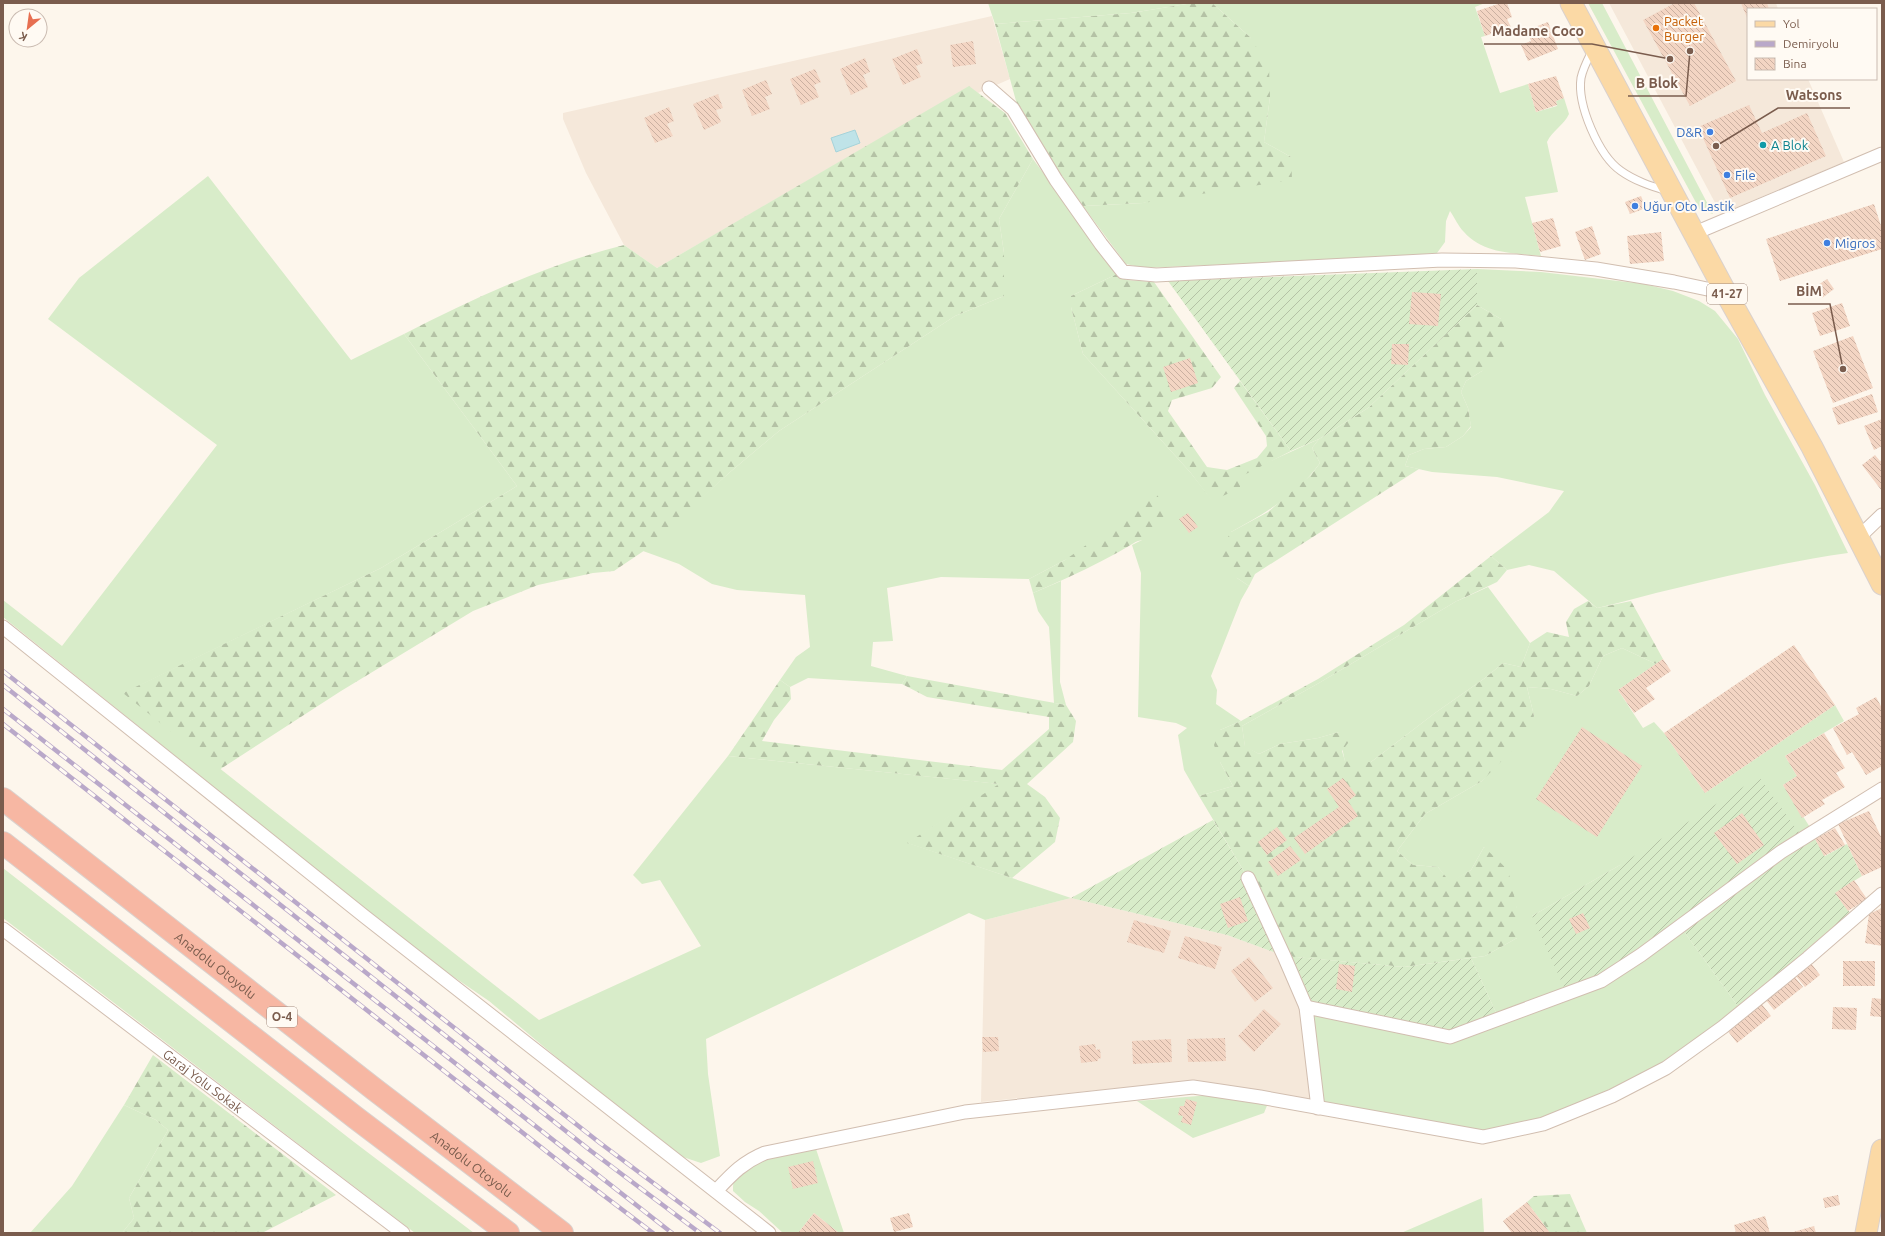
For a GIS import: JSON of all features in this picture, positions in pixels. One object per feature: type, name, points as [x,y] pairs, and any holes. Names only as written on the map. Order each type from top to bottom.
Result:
[{"type":"highway","name":"Anadolu Otoyolu","points":[[3,799],[380,1094],[562,1233]]},
{"type":"highway","name":"O-4","points":[[3,843],[356,1118],[508,1233]]},
{"type":"main road","name":"41-27","points":[[1572,3],[1859,537],[1882,584]]},
{"type":"main road","points":[[1866,1233],[1882,1150]]},
{"type":"street","points":[[989,88],[1013,109],[1056,180],[1101,244],[1123,272],[1156,275],[1442,260],[1516,261],[1596,269],[1726,292]]},
{"type":"street","points":[[1695,233],[1882,154]]},
{"type":"street","points":[[1859,537],[1882,515]]},
{"type":"street","points":[[3,627],[364,916],[769,1233]]},
{"type":"street","points":[[1306,1007],[1450,1038],[1601,981],[1641,955],[1781,852],[1882,789]]},
{"type":"street","points":[[1248,878],[1306,1007],[1318,1108]]},
{"type":"street","points":[[716,1191],[735,1170],[749,1159],[765,1153],[965,1112],[1193,1087],[1260,1097],[1483,1138],[1543,1124],[1612,1096],[1666,1068],[1736,1017],[1882,894]]},
{"type":"street","name":"Garaj Yolu Sokak","points":[[3,929],[403,1233]]},
{"type":"lane","points":[[1594,46],[1585,65],[1581,79],[1581,97],[1588,122],[1605,155],[1620,171],[1640,182],[1674,193]]},
{"type":"shaded area","points":[[1609,3],[1776,3],[1778,8],[1747,8],[1747,80],[1808,80],[1844,162],[1721,214]]},
{"type":"shaded area","points":[[992,16],[1010,79],[978,93],[969,87],[657,268],[624,245],[586,173],[563,119],[563,113]]},
{"type":"shaded area","points":[[1071,898],[1227,935],[1284,956],[1306,1007],[1318,1108],[1187,1081],[981,1102],[985,920]]},
{"type":"green space","points":[[988,3],[1193,3],[1131,13],[995,24]]},
{"type":"green space","points":[[1193,3],[1212,3],[1250,37],[1269,67],[1270,97],[1264,142],[1291,157],[1292,180],[1143,203],[1083,206],[1045,152],[1016,101],[995,24],[1131,13]]},
{"type":"green space","points":[[1212,3],[1485,3],[1475,7],[1485,36],[1481,37],[1500,93],[1528,84],[1536,112],[1557,106],[1556,101],[1564,98],[1569,114],[1547,142],[1558,192],[1525,197],[1541,256],[1510,253],[1480,245],[1462,230],[1450,211],[1446,221],[1445,242],[1437,253],[1388,257],[1144,268],[1126,264],[1083,206],[1143,203],[1291,157],[1264,142],[1270,97],[1250,37]]},
{"type":"green space","points":[[1588,3],[1602,3],[1713,214],[1700,210]]},
{"type":"green space","points":[[969,86],[1005,113],[1033,159],[999,219],[1004,253],[1004,296],[955,316],[779,431],[729,473],[651,546],[614,571],[593,573],[538,585],[473,611],[341,691],[219,770],[123,693],[381,568],[517,486],[404,334],[484,295],[539,272],[624,245],[657,268]]},
{"type":"green space","points":[[1033,159],[1117,274],[1071,296],[1071,307],[1083,354],[1190,472],[1212,500],[1239,477],[1253,469],[1319,439],[1312,448],[1320,463],[1311,474],[1291,494],[1280,502],[1231,532],[1237,578],[1249,586],[1241,600],[1211,676],[1217,690],[1216,704],[1241,721],[1220,730],[1220,762],[1233,786],[1199,796],[1184,770],[1178,735],[1187,728],[1176,723],[1138,717],[1141,573],[1132,545],[1142,540],[1065,560],[1029,579],[941,577],[887,588],[893,641],[873,642],[871,666],[907,676],[902,684],[808,678],[790,687],[780,680],[796,657],[810,647],[805,595],[737,590],[712,584],[679,564],[643,551],[729,473],[779,431],[955,316],[1004,296],[1004,253],[999,219]]},
{"type":"green space","points":[[208,176],[351,360],[404,334],[517,486],[381,568],[124,693],[539,1020],[701,946],[660,880],[642,884],[633,875],[728,756],[1000,784],[908,843],[1071,898],[985,920],[969,913],[706,1039],[708,1074],[720,1156],[701,1163],[683,1157],[653,1138],[489,1001],[426,958],[3,617],[3,600],[62,646],[217,445],[48,319],[79,278]]},
{"type":"green space","points":[[1477,269],[1541,272],[1644,284],[1673,291],[1699,301],[1715,311],[1738,339],[1765,395],[1815,485],[1848,553],[1741,573],[1597,608],[1554,571],[1529,565],[1507,570],[1491,556],[1549,512],[1564,491],[1497,477],[1432,472],[1405,466],[1409,455],[1424,449],[1446,447],[1463,436],[1471,427],[1468,408],[1461,392],[1466,381],[1482,371],[1501,319],[1477,305]]},
{"type":"green space","points":[[1477,269],[1477,305],[1368,408],[1319,439],[1291,451],[1168,281]]},
{"type":"green space","points":[[1117,274],[1127,280],[1154,282],[1221,377],[1212,388],[1172,400],[1168,411],[1207,467],[1227,470],[1257,458],[1267,446],[1266,436],[1234,388],[1240,381],[1291,451],[1240,477],[1240,488],[1212,501],[1190,472],[1083,354],[1071,307],[1071,296]]},
{"type":"green space","points":[[1477,305],[1501,319],[1507,334],[1503,352],[1482,371],[1466,381],[1461,392],[1468,408],[1471,426],[1463,436],[1446,447],[1424,449],[1409,455],[1405,466],[1419,469],[1255,574],[1249,586],[1237,578],[1222,562],[1222,547],[1231,532],[1268,512],[1311,475],[1320,463],[1312,448],[1319,439],[1368,408]]},
{"type":"green space","points":[[1157,495],[1165,506],[1165,522],[1150,533],[1118,552],[1084,570],[1033,593],[1029,579],[1065,560]]},
{"type":"green space","points":[[1491,556],[1507,570],[1497,582],[1455,602],[1319,683],[1242,726],[1245,746],[1259,754],[1280,744],[1318,738],[1339,732],[1351,739],[1342,751],[1345,761],[1371,762],[1503,663],[1521,667],[1530,643],[1547,632],[1569,637],[1566,622],[1574,609],[1588,601],[1597,608],[1631,601],[1663,659],[1656,664],[1622,648],[1603,656],[1589,686],[1577,696],[1551,689],[1527,687],[1534,716],[1525,737],[1482,781],[1425,814],[1397,851],[1413,865],[1438,867],[1450,882],[1471,870],[1484,847],[1508,870],[1517,908],[1517,938],[1485,956],[1404,967],[1284,956],[1248,878],[1199,796],[1233,786],[1220,762],[1214,745],[1220,730],[1241,721],[1318,679],[1404,625]]},
{"type":"green space","points":[[1061,581],[1060,682],[1066,705],[1054,703],[1049,627],[1038,611],[1033,593]]},
{"type":"green space","points":[[1488,587],[1530,643],[1521,667],[1503,663],[1371,762],[1345,762],[1339,732],[1318,738],[1280,744],[1259,754],[1245,747],[1242,726],[1319,683],[1455,602]]},
{"type":"green space","points":[[1622,648],[1656,664],[1618,690],[1643,728],[1654,722],[1664,733],[1705,793],[1835,705],[1844,721],[1785,756],[1797,776],[1783,785],[1813,832],[1620,865],[1532,916],[1680,926],[1742,1012],[1612,1096],[1483,1137],[1318,1108],[1306,1007],[1499,1019],[1471,958],[1485,956],[1517,938],[1517,908],[1484,847],[1471,870],[1450,883],[1438,867],[1413,865],[1397,851],[1425,814],[1482,781],[1534,716],[1527,687],[1551,689],[1577,696],[1589,686],[1603,656]]},
{"type":"green space","points":[[907,676],[1066,705],[1076,721],[1073,742],[1027,784],[1045,797],[1060,818],[1055,842],[1012,878],[907,843],[999,784],[728,756],[780,680],[790,687],[791,699],[774,720],[762,741],[1002,770],[1049,729],[1049,717],[927,697],[902,684]]},
{"type":"green space","points":[[1759,777],[1803,838],[1813,832],[1815,839],[1825,856],[1847,844],[1862,876],[1835,893],[1854,918],[1742,1012],[1680,926],[1641,955],[1567,994],[1532,916],[1620,865]]},
{"type":"green space","points":[[1213,820],[1248,878],[1285,956],[1404,967],[1471,958],[1499,1019],[1450,1037],[1306,1007],[1284,956],[1227,935],[1071,898]]},
{"type":"green space","points":[[3,868],[354,1142],[474,1233],[415,1233],[3,918]]},
{"type":"green space","points":[[153,1055],[336,1195],[262,1233],[122,1233],[134,1218],[129,1198],[168,1130],[156,1120],[124,1105]]},
{"type":"green space","points":[[1210,1095],[1268,1103],[1264,1113],[1193,1138],[1137,1101]]},
{"type":"green space","points":[[124,1105],[156,1120],[168,1130],[129,1198],[134,1218],[122,1233],[30,1233],[72,1186]]},
{"type":"green space","points":[[816,1149],[844,1233],[839,1233],[814,1213],[798,1233],[783,1233],[759,1211],[745,1202],[733,1191],[734,1181],[739,1173],[748,1167],[758,1162],[783,1154]]},
{"type":"green space","points":[[1570,1194],[1587,1233],[1550,1233],[1527,1202],[1534,1196]]},
{"type":"green space","points":[[1482,1198],[1484,1233],[1401,1233]]},
{"type":"water","points":[[855,130],[860,143],[836,152],[831,138]]},
{"type":"building","points":[[1501,3],[1507,3],[1512,17],[1507,19],[1511,27],[1485,36],[1477,11]]},
{"type":"building","points":[[1675,3],[1694,3],[1736,81],[1690,106],[1643,20]]},
{"type":"building","points":[[1741,3],[1767,3],[1769,8],[1747,8],[1747,18]]},
{"type":"building","points":[[1548,22],[1558,49],[1528,61],[1521,45],[1531,41],[1527,30]]},
{"type":"building","points":[[973,41],[976,64],[953,67],[950,45]]},
{"type":"building","points":[[917,49],[923,63],[916,66],[921,77],[903,85],[892,59]]},
{"type":"building","points":[[865,58],[870,72],[863,75],[868,87],[851,95],[840,69]]},
{"type":"building","points":[[815,69],[821,82],[814,85],[819,97],[801,105],[790,79]]},
{"type":"building","points":[[1556,76],[1564,98],[1556,101],[1557,105],[1536,112],[1528,84]]},
{"type":"building","points":[[766,80],[772,94],[765,97],[770,109],[752,116],[742,90]]},
{"type":"building","points":[[718,94],[723,108],[716,110],[721,122],[704,130],[693,104]]},
{"type":"building","name":"A Blok","points":[[1749,105],[1762,133],[1807,113],[1826,156],[1730,198],[1698,127]]},
{"type":"building","points":[[669,107],[674,121],[667,124],[673,136],[655,143],[644,118]]},
{"type":"building","points":[[1641,196],[1646,208],[1630,214],[1625,202]]},
{"type":"building","points":[[1874,204],[1882,229],[1882,249],[1780,281],[1766,239]]},
{"type":"building","points":[[1553,218],[1561,246],[1540,252],[1532,223]]},
{"type":"building","points":[[1592,226],[1601,254],[1585,260],[1575,232]]},
{"type":"building","points":[[1661,232],[1664,261],[1630,264],[1627,236]]},
{"type":"building","points":[[1827,279],[1834,289],[1822,298],[1815,287]]},
{"type":"building","points":[[1412,292],[1441,294],[1438,326],[1409,324]]},
{"type":"building","points":[[1842,303],[1850,326],[1820,336],[1812,313]]},
{"type":"building","points":[[1853,336],[1873,388],[1833,403],[1813,351]]},
{"type":"building","points":[[1392,344],[1409,344],[1408,365],[1391,364]]},
{"type":"building","points":[[1190,358],[1198,383],[1171,392],[1163,367]]},
{"type":"building","points":[[1872,394],[1878,412],[1838,425],[1832,408]]},
{"type":"building","points":[[1882,419],[1882,446],[1874,450],[1864,426]]},
{"type":"building","points":[[1875,455],[1880,461],[1882,460],[1882,491],[1862,465]]},
{"type":"building","points":[[1188,513],[1198,527],[1189,533],[1179,519]]},
{"type":"building","points":[[1794,645],[1835,705],[1705,793],[1664,733]]},
{"type":"building","points":[[1663,659],[1671,671],[1646,688],[1655,699],[1634,713],[1618,690]]},
{"type":"building","points":[[1876,697],[1882,708],[1882,766],[1866,775],[1852,752],[1847,755],[1833,728],[1859,714],[1856,708]]},
{"type":"building","points":[[1582,727],[1642,766],[1597,837],[1536,799]]},
{"type":"building","points":[[1824,733],[1845,768],[1836,773],[1845,787],[1822,800],[1825,804],[1802,818],[1783,785],[1797,776],[1785,756]]},
{"type":"building","points":[[1343,778],[1356,795],[1348,801],[1358,816],[1305,854],[1294,838],[1339,807],[1327,789]]},
{"type":"building","points":[[1869,811],[1882,839],[1882,867],[1862,876],[1838,824]]},
{"type":"building","points":[[1742,813],[1764,845],[1737,864],[1714,833]]},
{"type":"building","points":[[1277,827],[1287,840],[1267,855],[1258,842]]},
{"type":"building","points":[[1835,828],[1845,845],[1824,856],[1815,839]]},
{"type":"building","points":[[1290,846],[1301,860],[1278,876],[1268,862]]},
{"type":"building","points":[[1854,880],[1867,899],[1848,911],[1835,893]]},
{"type":"building","points":[[1240,897],[1248,921],[1228,928],[1220,904]]},
{"type":"building","points":[[1882,908],[1882,946],[1865,943],[1869,914]]},
{"type":"building","points":[[1583,913],[1590,928],[1576,934],[1569,919]]},
{"type":"building","points":[[1134,920],[1171,931],[1164,953],[1127,942]]},
{"type":"building","points":[[1185,936],[1222,947],[1215,969],[1178,958]]},
{"type":"building","points":[[1249,957],[1273,988],[1255,1002],[1231,971]]},
{"type":"building","points":[[1843,961],[1875,961],[1875,986],[1843,986]]},
{"type":"building","points":[[1811,963],[1820,975],[1805,987],[1795,975]]},
{"type":"building","points":[[1339,964],[1355,966],[1352,992],[1336,989]]},
{"type":"building","points":[[1794,976],[1803,987],[1774,1010],[1765,999]]},
{"type":"building","points":[[1872,998],[1882,999],[1882,1017],[1870,1016]]},
{"type":"building","points":[[1761,1003],[1771,1016],[1737,1043],[1727,1030]]},
{"type":"building","points":[[1833,1007],[1857,1008],[1856,1030],[1832,1029]]},
{"type":"building","points":[[1264,1009],[1281,1024],[1254,1052],[1238,1036]]},
{"type":"building","points":[[982,1037],[998,1037],[999,1051],[983,1052]]},
{"type":"building","points":[[1225,1038],[1226,1061],[1188,1062],[1187,1039]]},
{"type":"building","points":[[1171,1039],[1172,1062],[1133,1064],[1132,1041]]},
{"type":"building","points":[[1095,1044],[1096,1050],[1100,1049],[1101,1058],[1098,1059],[1098,1061],[1081,1063],[1079,1046]]},
{"type":"building","points":[[1186,1099],[1197,1102],[1191,1125],[1181,1122],[1183,1116],[1178,1115],[1180,1106],[1184,1106]]},
{"type":"building","points":[[813,1161],[818,1183],[793,1189],[788,1167]]},
{"type":"building","points":[[1838,1195],[1840,1205],[1825,1208],[1823,1198]]},
{"type":"building","points":[[1527,1202],[1550,1233],[1512,1233],[1503,1221]]},
{"type":"building","points":[[814,1213],[839,1233],[798,1233]]},
{"type":"building","points":[[909,1213],[913,1227],[894,1232],[890,1218]]},
{"type":"building","points":[[1765,1216],[1770,1233],[1736,1233],[1734,1225]]},
{"type":"building","points":[[1814,1226],[1816,1233],[1790,1233]]},
{"type":"railway","points":[[3,671],[600,1143],[720,1233]]},
{"type":"railway","points":[[3,685],[591,1151],[700,1233]]},
{"type":"railway","points":[[3,709],[672,1233]]},
{"type":"railway","points":[[3,724],[570,1170],[653,1233]]},
{"type":"place","name":"Packet Burger","points":[[1656,28]]},
{"type":"place","name":"B Blok","points":[[1690,51]]},
{"type":"place","name":"Madame Coco","points":[[1670,59]]},
{"type":"place","name":"D&R","points":[[1710,132]]},
{"type":"place","name":"A Blok","points":[[1763,145]]},
{"type":"place","name":"Watsons","points":[[1716,146]]},
{"type":"place","name":"File","points":[[1727,175]]},
{"type":"place","name":"Uğur Oto Lastik","points":[[1635,206]]},
{"type":"place","name":"Migros","points":[[1827,243]]},
{"type":"place","name":"BİM","points":[[1843,369]]}]
